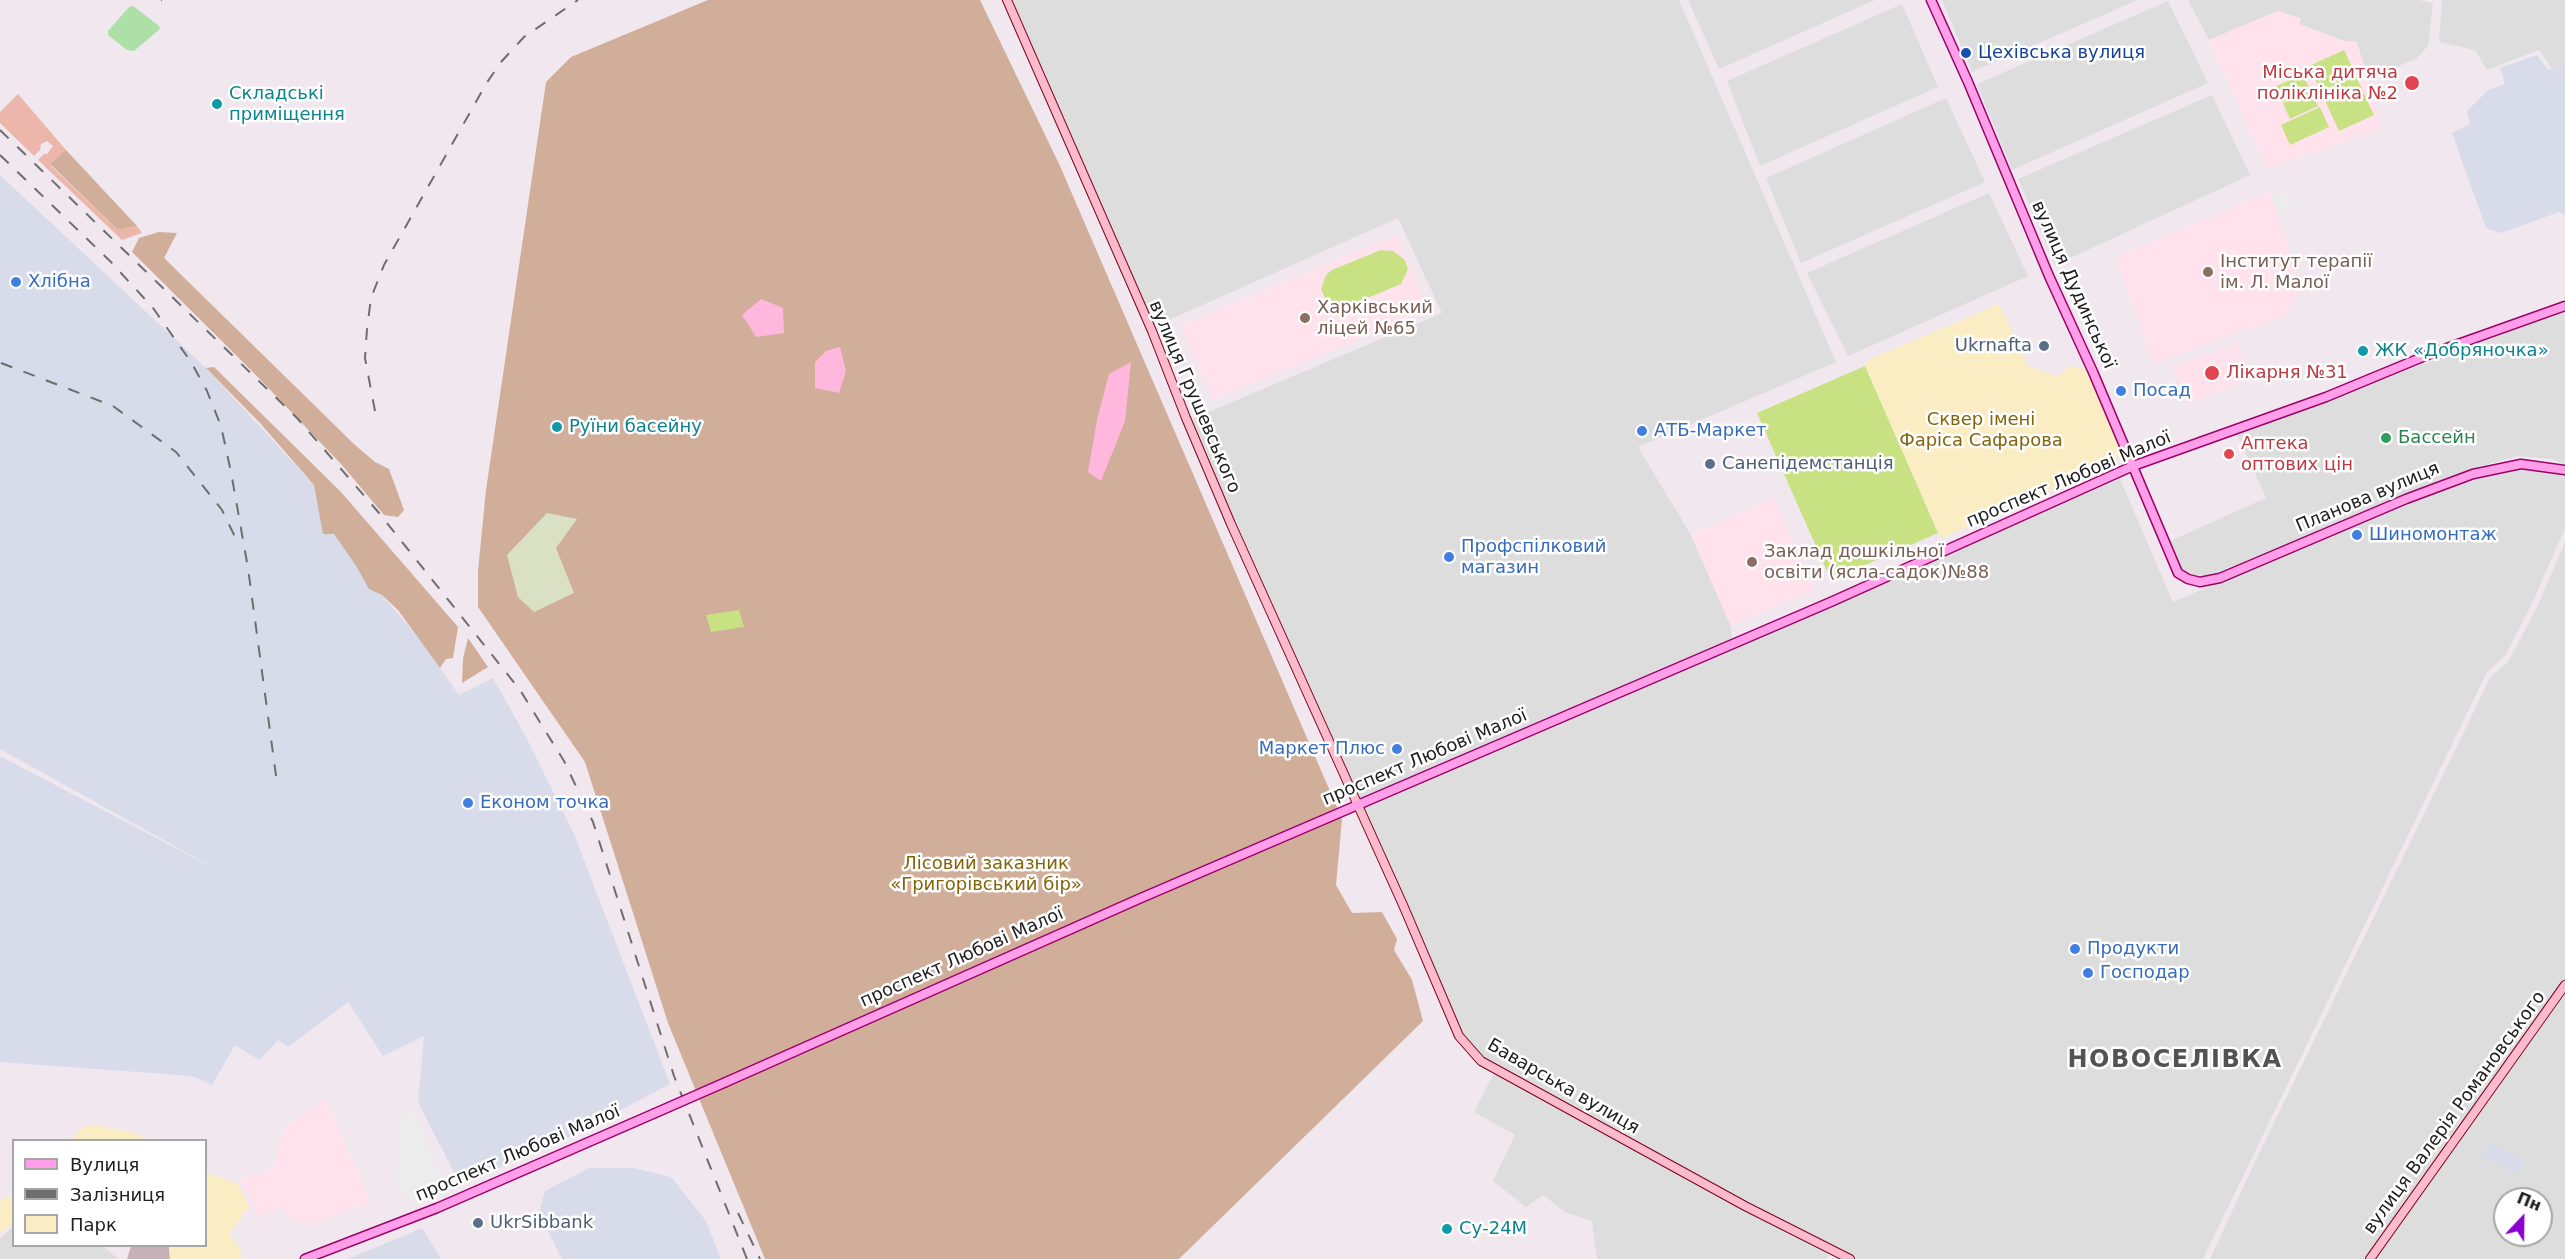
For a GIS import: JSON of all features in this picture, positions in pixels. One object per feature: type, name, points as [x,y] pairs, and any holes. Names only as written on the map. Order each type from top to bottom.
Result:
[{"type":"main road","name":"вулиця Дудинської","points":[[1931,0],[2133,466],[2173,565],[2178,573],[2188,579]]},
{"type":"main road","name":"проспект Любові Малої","points":[[305,1259],[437,1208],[726,1082],[922,993],[1853,592],[2133,466],[2326,397],[2430,354],[2565,306]]},
{"type":"main road","name":"Планова вулиця","points":[[2188,579],[2200,582],[2220,578],[2406,499],[2473,474],[2521,464],[2565,470]]},
{"type":"street","name":"вулиця Грушевського","points":[[1007,0],[1152,331],[1231,524],[1357,805]]},
{"type":"street","name":"Баварська вулиця","points":[[1357,805],[1403,905],[1444,1005],[1459,1036],[1471,1052],[1481,1061],[1576,1114],[1850,1259]]},
{"type":"street","name":"вулиця Валерія Романовського","points":[[2370,1259],[2565,985]]},
{"type":"shaded area","points":[[1010,0],[1679,0],[1836,362],[1638,447],[1691,535],[1731,626],[1732,638],[1359,799],[1190,420],[1442,313],[1398,218],[1153,327]]},
{"type":"shaded area","points":[[1688,0],[1875,0],[1719,69]]},
{"type":"shaded area","points":[[1942,0],[2138,0],[1972,72]]},
{"type":"shaded area","points":[[2188,0],[2419,0],[2433,3],[2428,46],[2416,59],[2367,79],[2357,42],[2344,41],[2299,24],[2301,19],[2278,11],[2209,40]]},
{"type":"shaded area","points":[[2442,0],[2565,0],[2565,65],[2552,69],[2539,50],[2487,70],[2475,50],[2439,42]]},
{"type":"shaded area","points":[[2168,1],[2208,83],[2012,170],[1977,84]]},
{"type":"shaded area","points":[[1902,4],[1938,87],[1760,166],[1727,81]]},
{"type":"shaded area","points":[[133,6],[160,29],[134,51],[127,50],[108,35],[108,31],[129,7]]},
{"type":"shaded area","points":[[2278,11],[2301,18],[2299,24],[2344,41],[2357,42],[2381,123],[2379,129],[2267,169],[2209,40]]},
{"type":"shaded area","points":[[2344,50],[2374,115],[2339,131],[2309,66]]},
{"type":"shaded area","points":[[2537,55],[2548,70],[2565,65],[2565,215],[2559,212],[2501,233],[2486,228],[2452,133],[2470,124],[2467,111],[2488,90],[2505,84],[2500,68]]},
{"type":"shaded area","points":[[2302,74],[2310,89],[2282,102],[2275,87]]},
{"type":"shaded area","points":[[2310,91],[2318,106],[2290,119],[2283,103]]},
{"type":"shaded area","points":[[18,94],[66,150],[50,165],[118,230],[137,226],[142,233],[122,240],[38,160],[53,146],[47,141],[41,144],[40,150],[34,156],[0,123],[0,112]]},
{"type":"shaded area","points":[[2212,95],[2250,175],[2055,265],[2018,179]]},
{"type":"shaded area","points":[[1946,98],[1985,182],[1801,263],[1766,178]]},
{"type":"shaded area","points":[[2320,107],[2329,127],[2290,145],[2281,125]]},
{"type":"shaded area","points":[[0,175],[206,368],[314,485],[367,585],[382,595],[421,641],[459,695],[493,678],[525,735],[574,834],[670,1084],[562,1141],[460,1184],[418,1102],[424,1036],[383,1056],[348,1002],[288,1047],[278,1040],[259,1060],[235,1045],[212,1085],[192,1076],[0,1062],[0,756],[221,872],[0,749]]},
{"type":"shaded area","points":[[2287,191],[2293,206],[2279,212],[2273,197]]},
{"type":"shaded area","name":"Інститут терапії ім. Л. Малої","points":[[2269,192],[2301,286],[2284,316],[2154,363],[2115,258]]},
{"type":"shaded area","points":[[1989,193],[2028,276],[1848,356],[1807,273]]},
{"type":"shaded area","name":"Харківський ліцей №65","points":[[1397,235],[1428,310],[1213,400],[1181,325]]},
{"type":"shaded area","points":[[1381,250],[1393,251],[1405,260],[1408,269],[1401,284],[1346,307],[1327,302],[1321,289],[1326,275],[1332,270]]},
{"type":"shaded area","points":[[2565,310],[2565,464],[2552,459],[2517,456],[2477,467],[2211,575],[2196,576],[2181,568],[2168,542],[2266,498],[2236,432],[2322,403]]},
{"type":"shaded area","name":"Лікарня №31","points":[[2238,343],[2251,379],[2186,404],[2173,367]]},
{"type":"shaded area","points":[[1865,366],[1938,533],[1831,580],[1757,413]]},
{"type":"shaded area","points":[[2518,466],[2565,471],[2565,528],[2534,599],[2505,656],[2487,672],[2203,1259],[1855,1259],[1833,1247],[1826,1259],[1597,1259],[1592,1221],[1565,1212],[1543,1195],[1526,1207],[1493,1181],[1515,1135],[1474,1112],[1497,1067],[1483,1059],[1460,1033],[1362,806],[2120,479],[2173,602],[2436,488],[2487,472]]},
{"type":"shaded area","name":"Заклад дошкільної освіти (ясла-садок)№88","points":[[1774,498],[1814,590],[1731,626],[1691,535]]},
{"type":"shaded area","points":[[547,513],[577,519],[556,548],[574,593],[534,612],[518,597],[507,555]]},
{"type":"shaded area","points":[[2565,542],[2565,1259],[2210,1259],[2491,676],[2508,662],[2537,607]]},
{"type":"shaded area","points":[[739,610],[744,627],[711,632],[706,615]]},
{"type":"shaded area","points":[[326,1099],[370,1202],[306,1226],[279,1209],[258,1217],[240,1179],[273,1169],[284,1129]]},
{"type":"shaded area","points":[[411,1107],[447,1191],[418,1202],[409,1199],[399,1190],[395,1180],[405,1109]]},
{"type":"shaded area","points":[[2489,1143],[2525,1160],[2518,1174],[2482,1157]]},
{"type":"shaded area","points":[[589,1168],[634,1168],[671,1177],[706,1221],[721,1259],[562,1259],[539,1213],[545,1191]]},
{"type":"shaded area","points":[[12,1228],[12,1247],[104,1247],[118,1259],[0,1259],[0,1238]]},
{"type":"shaded area","points":[[422,1228],[441,1259],[348,1259]]},
{"type":"shaded area","points":[[131,1247],[169,1247],[170,1259],[127,1259]]},
{"type":"green space","name":"Лісовий заказник «Григорівський бір»","points":[[708,0],[980,0],[1060,166],[1342,819],[1336,885],[1352,913],[1382,912],[1397,939],[1394,950],[1412,980],[1423,1021],[1179,1259],[765,1259],[668,1023],[585,762],[478,607],[478,571],[486,490],[546,82],[571,57]]},
{"type":"green space","points":[[66,150],[137,226],[118,230],[50,164]]},
{"type":"green space","points":[[159,232],[177,233],[164,258],[355,445],[375,462],[389,469],[404,510],[398,517],[384,515],[341,464],[251,370],[132,252],[139,238]]},
{"type":"green space","name":"Сквер імені Фаріса Сафарова","points":[[1999,304],[2028,366],[2056,376],[2072,366],[2093,372],[2127,454],[2071,482],[2014,504],[1941,539],[1865,366],[1868,360]]},
{"type":"green space","points":[[214,367],[341,492],[458,627],[453,658],[446,659],[440,668],[398,610],[382,595],[369,589],[334,534],[323,534],[314,485],[260,423],[206,368]]},
{"type":"green space","points":[[468,638],[488,667],[462,683],[463,659]]},
{"type":"green space","points":[[97,1125],[140,1134],[144,1139],[72,1139],[84,1126]]},
{"type":"green space","points":[[207,1173],[238,1184],[249,1206],[229,1234],[240,1249],[243,1259],[170,1259],[169,1247],[207,1247]]},
{"type":"green space","points":[[12,1196],[12,1224],[0,1233],[0,1200]]},
{"type":"sand","points":[[761,299],[783,308],[784,333],[756,337],[742,315]]},
{"type":"sand","points":[[840,347],[846,371],[839,393],[815,388],[815,362],[826,351]]},
{"type":"sand","points":[[1131,362],[1125,421],[1101,481],[1088,472],[1097,420],[1109,374]]},
{"type":"railway","points":[[375,411],[365,358],[371,298],[384,265],[486,84],[501,62],[524,37],[578,0]]},
{"type":"railway","points":[[0,130],[297,418],[379,513],[520,690],[564,761],[593,822],[674,1076],[747,1259]]},
{"type":"railway","points":[[0,155],[111,262],[153,308],[191,362],[207,391],[221,426],[231,472],[248,568],[277,783]]},
{"type":"railway","points":[[1,363],[113,406],[176,452],[222,510],[238,543]]},
{"type":"railway","points":[[738,1213],[760,1259]]},
{"type":"place","name":"Цехівська вулиця","points":[[1966,53]]},
{"type":"place","name":"Міська дитяча поліклініка №2","points":[[2412,83]]},
{"type":"place","name":"Складські приміщення","points":[[217,104]]},
{"type":"place","name":"Інститут терапії ім. Л. Малої","points":[[2208,272]]},
{"type":"place","name":"Хлібна","points":[[16,282]]},
{"type":"place","name":"Харківський ліцей №65","points":[[1305,318]]},
{"type":"place","name":"Ukrnafta","points":[[2044,346]]},
{"type":"place","name":"ЖК «Добряночка»","points":[[2363,351]]},
{"type":"place","name":"Лікарня №31","points":[[2212,373]]},
{"type":"place","name":"Посад","points":[[2121,391]]},
{"type":"place","name":"Руїни басейну","points":[[557,427]]},
{"type":"place","name":"АТБ-Маркет","points":[[1642,431]]},
{"type":"place","name":"Бассейн","points":[[2386,438]]},
{"type":"place","name":"Аптека оптових цін","points":[[2229,454]]},
{"type":"place","name":"Санепідемстанція","points":[[1710,464]]},
{"type":"place","name":"Шиномонтаж","points":[[2357,535]]},
{"type":"place","name":"Профспілковий магазин","points":[[1449,557]]},
{"type":"place","name":"Заклад дошкільної освіти (ясла-садок)№88","points":[[1752,562]]},
{"type":"place","name":"Маркет Плюс","points":[[1397,749]]},
{"type":"place","name":"Економ точка","points":[[468,803]]},
{"type":"place","name":"Продукти","points":[[2075,949]]},
{"type":"place","name":"Господар","points":[[2088,973]]},
{"type":"place","name":"UkrSibbank","points":[[478,1223]]},
{"type":"place","name":"Су-24М","points":[[1447,1229]]},
{"type":"district","name":"НОВОСЕЛІВКА","points":[[2175,1061]]}]
